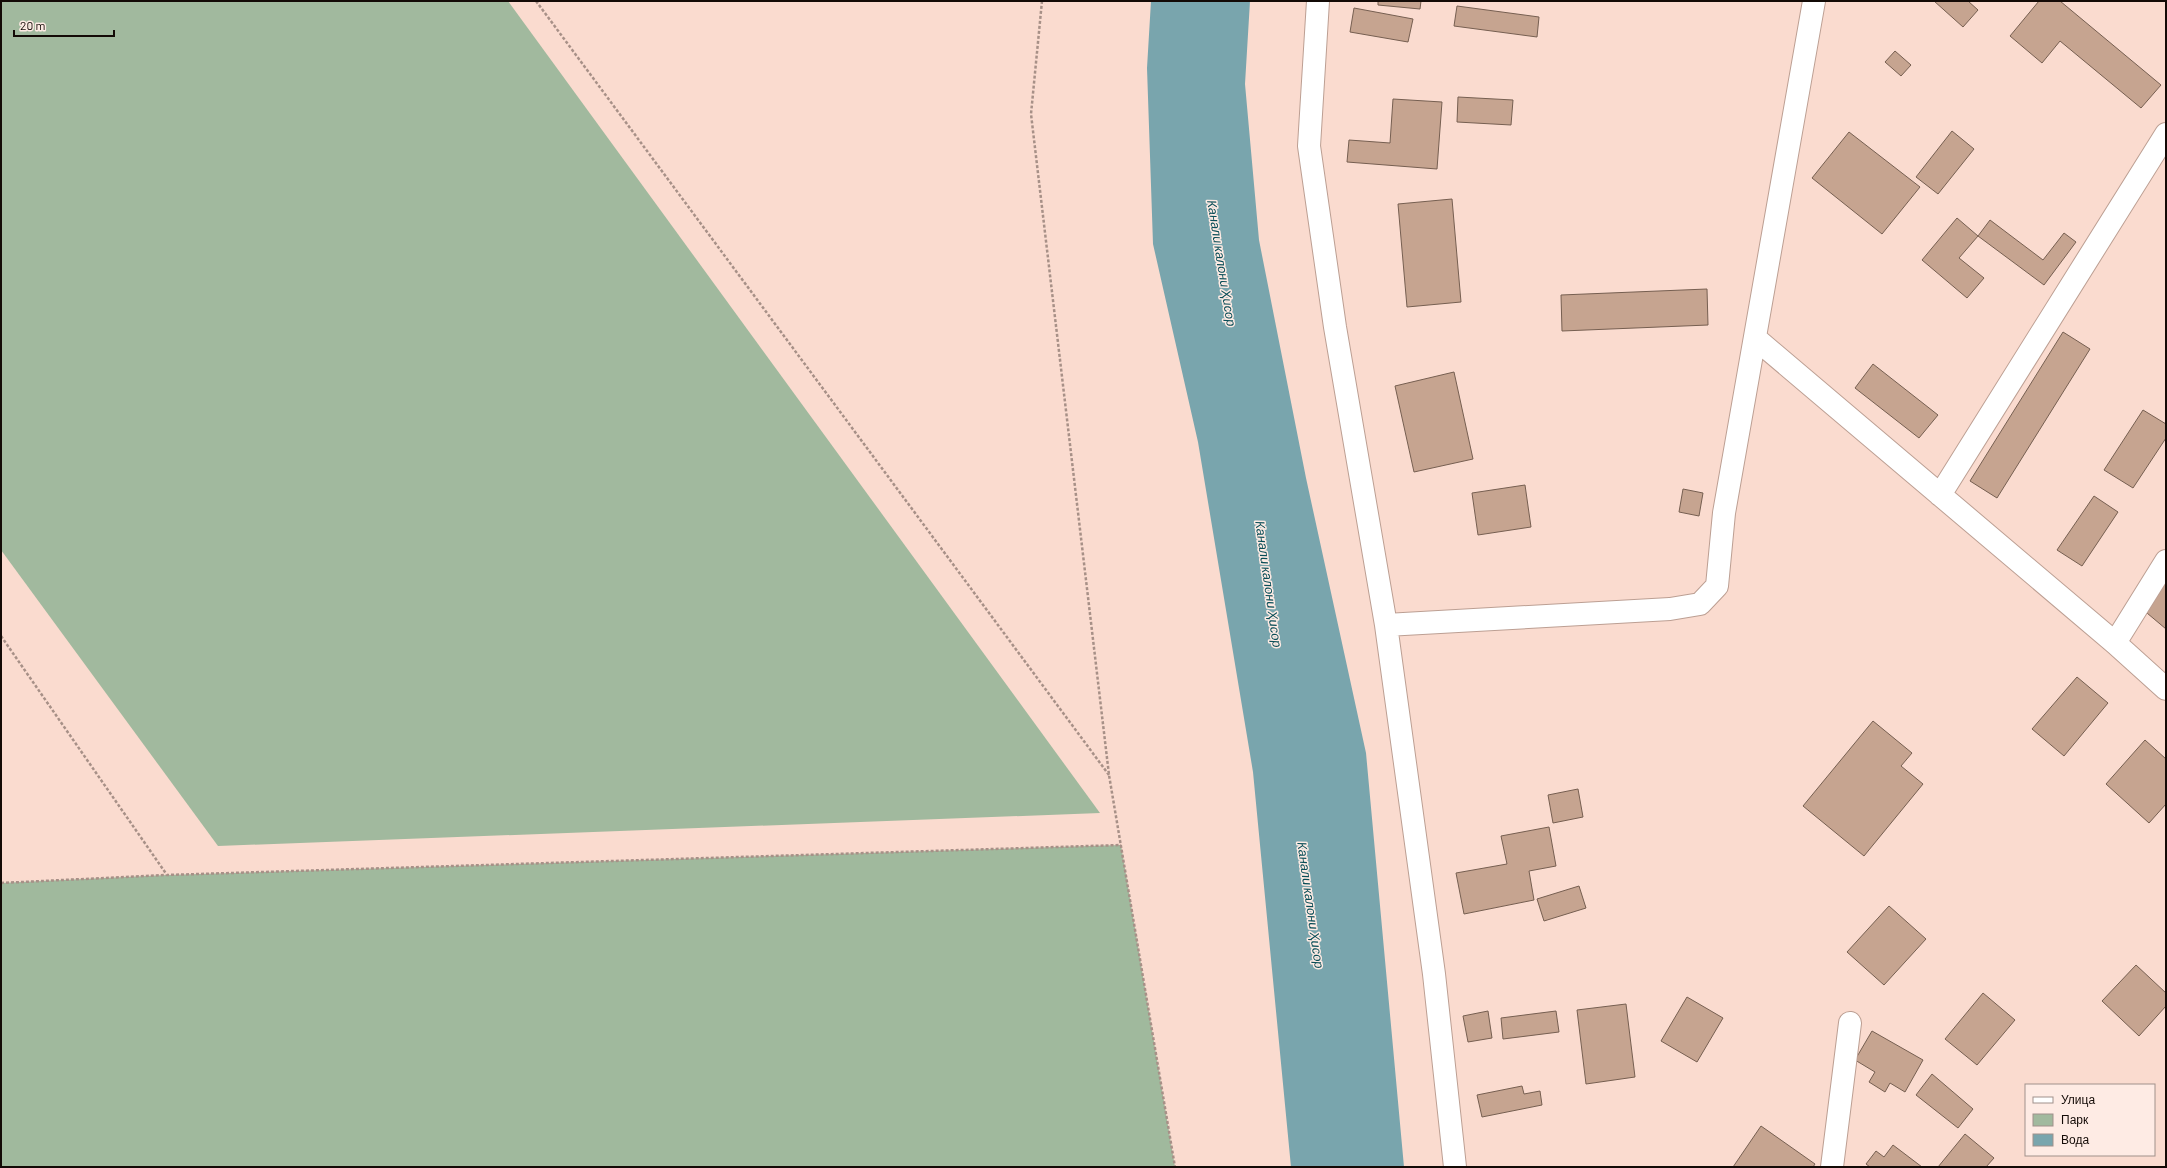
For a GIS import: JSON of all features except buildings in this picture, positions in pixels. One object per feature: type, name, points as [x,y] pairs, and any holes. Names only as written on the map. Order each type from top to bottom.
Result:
[{"type":"street","points":[[1318,1],[1309,146],[1335,327],[1386,626],[1434,974],[1454,1167]]},
{"type":"street","points":[[1386,626],[1670,609],[1700,604],[1717,586],[1724,513],[1814,1]]},
{"type":"street","points":[[1940,495],[2166,134]]},
{"type":"street","points":[[1755,338],[2166,688]]},
{"type":"street","points":[[2115,643],[2166,561]]},
{"type":"street","points":[[1832,1167],[1850,1023]]},
{"type":"path","points":[[536,1],[1109,775]]},
{"type":"path","points":[[1042,1],[1032,114],[1109,775],[1175,1167]]},
{"type":"path","points":[[1,636],[167,875]]},
{"type":"path","points":[[1,883],[167,875],[1121,845]]},
{"type":"green space","points":[[1,1],[508,1],[1100,813],[218,846],[1,550]]},
{"type":"green space","points":[[1121,845],[1175,1167],[1,1167],[1,883],[167,875]]},
{"type":"water","name":"Канали калони Ҳисор","points":[[1151,1],[1250,1],[1245,84],[1259,240],[1306,478],[1366,753],[1404,1167],[1291,1167],[1253,772],[1198,442],[1153,244],[1147,68]]}]
